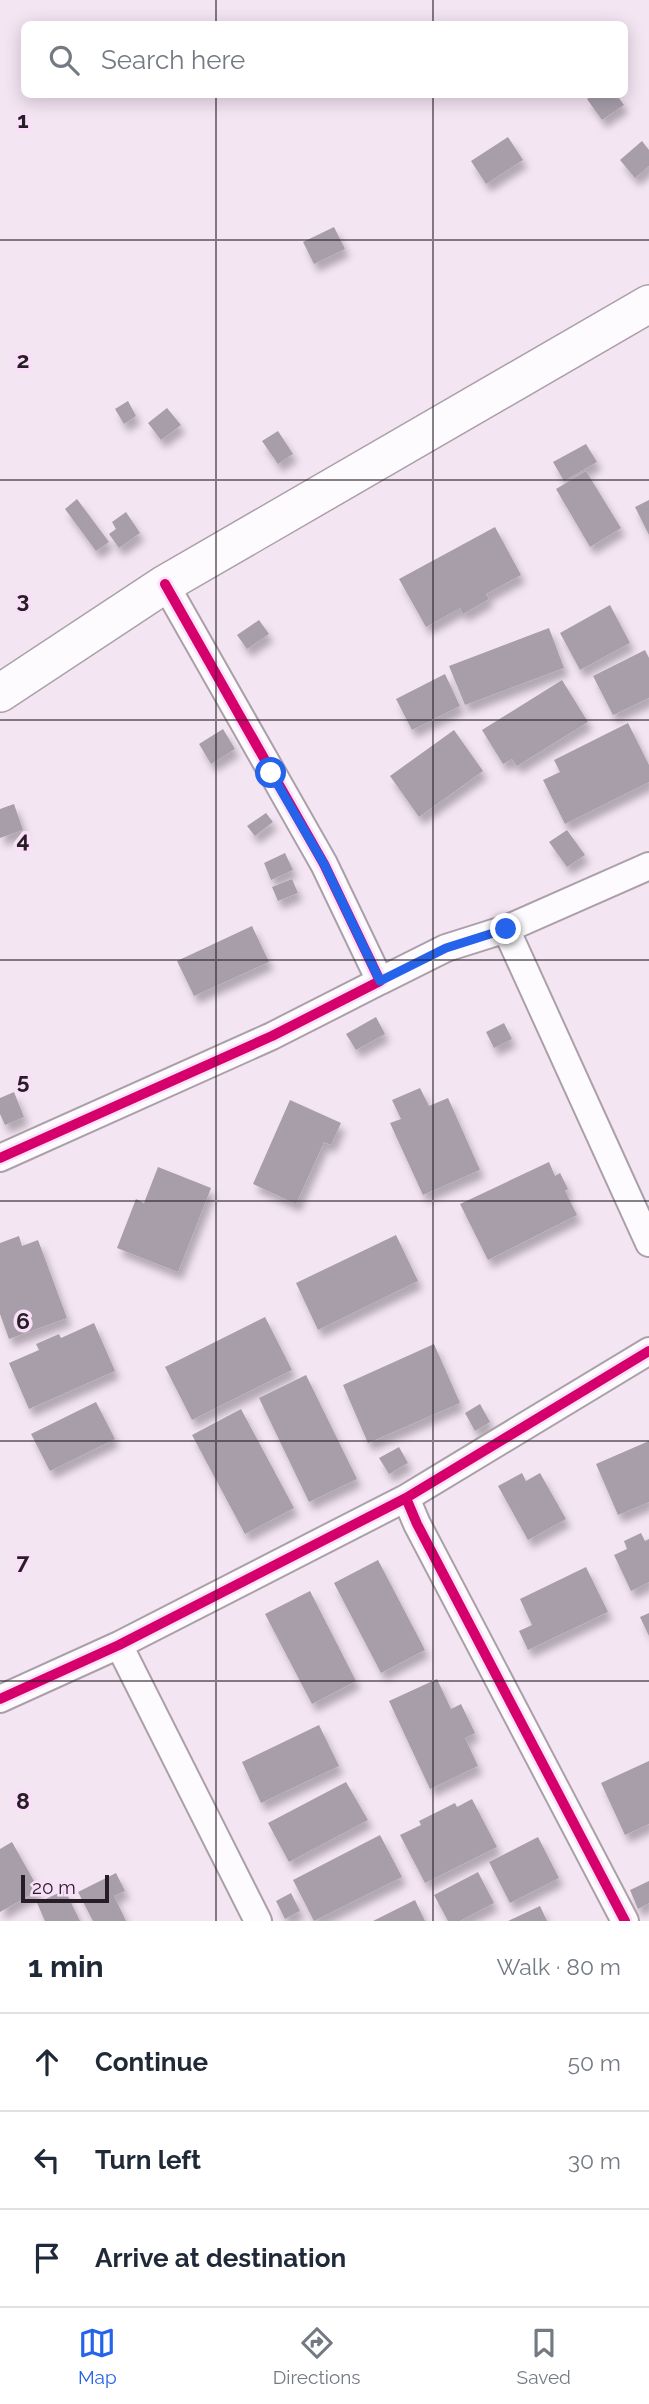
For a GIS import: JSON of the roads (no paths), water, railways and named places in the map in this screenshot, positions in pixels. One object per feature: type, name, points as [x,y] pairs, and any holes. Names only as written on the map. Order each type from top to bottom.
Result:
[{"type":"main road","points":[[0,693],[165,584],[649,304]]},
{"type":"street","points":[[165,584],[324,864],[380,981]]},
{"type":"street","points":[[0,1158],[272,1036],[446,948],[506,929],[649,866]]},
{"type":"street","points":[[506,929],[649,1243]]},
{"type":"street","points":[[0,1699],[119,1645],[405,1498],[649,1350]]},
{"type":"street","points":[[405,1498],[625,1921]]},
{"type":"street","points":[[119,1645],[258,1921]]}]
